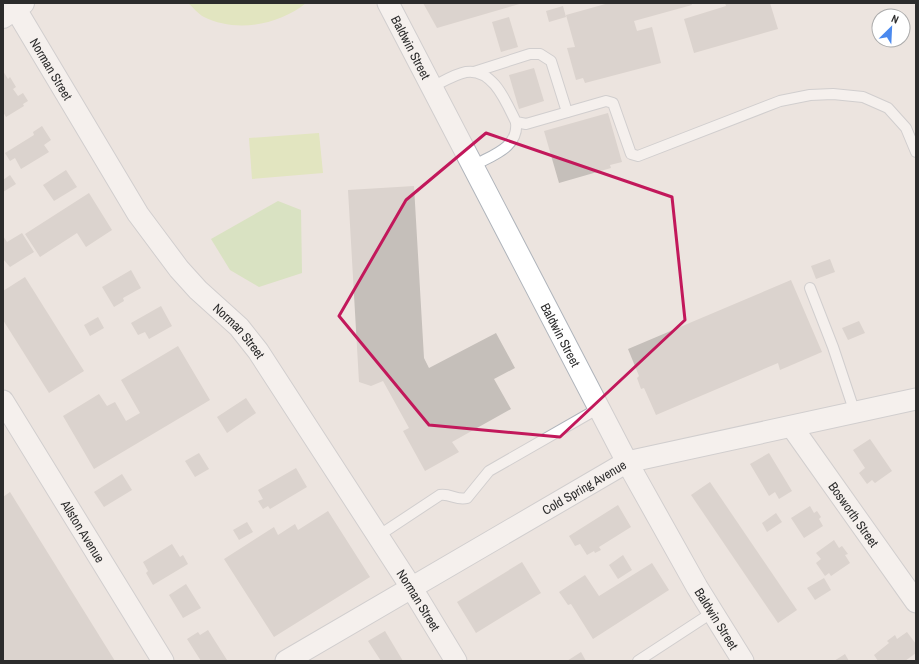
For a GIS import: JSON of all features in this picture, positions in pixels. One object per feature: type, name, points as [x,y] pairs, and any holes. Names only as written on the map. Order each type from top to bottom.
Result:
[{"type":"street","name":"Baldwin Street","points":[[388,3],[627,462],[713,612],[744,661]]},
{"type":"street","name":"Norman Street","points":[[14,10],[138,214],[184,275],[249,338],[411,587],[456,661]]},
{"type":"street","name":"Cold Spring Avenue","points":[[286,661],[627,462],[792,427],[916,398]]},
{"type":"street","name":"Allston Avenue","points":[[3,401],[163,661]]},
{"type":"street","name":"Bosworth Street","points":[[792,427],[916,602]]},
{"type":"lane","points":[[432,87],[465,72],[474,72],[530,54],[540,54],[551,61],[567,112]]},
{"type":"lane","points":[[473,166],[507,147],[516,134],[516,122],[503,99],[489,79],[474,72]]},
{"type":"lane","points":[[516,122],[526,124],[606,101],[613,103],[631,154],[638,156],[780,101],[810,95],[833,94],[863,97],[888,108],[906,128],[916,152]]},
{"type":"lane","points":[[810,288],[833,347],[855,413]]},
{"type":"lane","points":[[378,536],[440,495],[446,494],[461,500],[466,498],[489,471],[599,408]]},
{"type":"lane","points":[[638,661],[713,612]]},
{"type":"highlighted area","points":[[486,133],[672,197],[685,320],[560,437],[429,425],[339,316],[406,200]]},
{"type":"green space","points":[[188,3],[306,3],[283,17],[270,21],[257,24],[230,25],[216,22],[204,17]]},
{"type":"green space","points":[[319,133],[323,173],[252,179],[249,138]]},
{"type":"green space","points":[[278,201],[301,210],[302,273],[259,287],[230,270],[211,239]]},
{"type":"building","points":[[423,3],[523,3],[437,28]]},
{"type":"building","points":[[609,3],[691,3],[692,5],[634,21],[637,31],[652,27],[661,63],[585,83],[583,78],[576,80],[567,48],[575,47],[566,15]]},
{"type":"building","points":[[725,3],[770,3],[778,29],[694,53],[684,19],[726,6]]},
{"type":"building","points":[[563,6],[566,17],[549,22],[546,11]]},
{"type":"building","points":[[509,17],[518,47],[501,52],[492,22]]},
{"type":"building","points":[[534,68],[544,101],[519,109],[509,75]]},
{"type":"building","points":[[3,71],[8,79],[10,77],[16,87],[13,89],[18,96],[23,93],[28,101],[23,104],[24,106],[6,117],[3,112]]},
{"type":"building","points":[[608,113],[622,162],[610,165],[611,168],[559,183],[544,131]]},
{"type":"building","points":[[42,126],[51,140],[44,145],[49,152],[21,169],[15,158],[10,161],[5,153],[34,135],[33,132]]},
{"type":"building","points":[[66,170],[77,187],[54,201],[43,185]]},
{"type":"building","points":[[10,175],[16,184],[3,192],[3,180]]},
{"type":"building","points":[[414,186],[424,358],[429,368],[496,333],[515,368],[494,379],[511,409],[452,442],[459,452],[425,471],[403,431],[409,428],[383,381],[371,386],[359,382],[348,190]]},
{"type":"building","points":[[89,193],[112,230],[86,247],[77,233],[40,257],[25,234]]},
{"type":"building","points":[[22,233],[34,252],[10,267],[3,259],[3,236],[7,242]]},
{"type":"building","points":[[830,259],[835,272],[816,279],[811,266]]},
{"type":"building","points":[[131,270],[141,288],[123,298],[124,301],[114,307],[102,287]]},
{"type":"building","points":[[25,277],[84,371],[49,393],[3,320],[3,291]]},
{"type":"building","points":[[791,280],[822,352],[780,370],[778,363],[656,415],[644,388],[641,389],[637,378],[639,376],[628,349]]},
{"type":"building","points":[[161,306],[172,326],[149,339],[145,332],[138,335],[131,323]]},
{"type":"building","points":[[98,317],[104,328],[90,336],[84,325]]},
{"type":"building","points":[[859,321],[865,333],[848,340],[842,328]]},
{"type":"building","points":[[178,346],[210,400],[94,469],[63,416],[99,394],[107,406],[115,402],[126,421],[140,413],[121,380]]},
{"type":"building","points":[[246,398],[256,413],[227,433],[217,417]]},
{"type":"building","points":[[870,439],[892,471],[875,483],[872,480],[867,484],[859,473],[865,468],[853,450]]},
{"type":"building","points":[[199,453],[209,469],[195,477],[185,461]]},
{"type":"building","points":[[769,453],[792,491],[779,499],[775,492],[769,496],[750,464]]},
{"type":"building","points":[[296,468],[307,487],[270,509],[268,506],[263,509],[258,501],[263,499],[258,490]]},
{"type":"building","points":[[122,474],[132,490],[104,507],[94,492]]},
{"type":"building","points":[[710,482],[797,610],[778,623],[691,495]]},
{"type":"building","points":[[10,492],[115,661],[3,661],[3,497]]},
{"type":"building","points":[[618,505],[631,527],[599,547],[601,550],[595,553],[594,551],[587,555],[580,544],[575,546],[569,536]]},
{"type":"building","points":[[810,506],[814,513],[817,511],[821,517],[819,519],[823,526],[804,538],[791,518]]},
{"type":"building","points":[[328,511],[370,577],[274,637],[224,559],[274,527],[278,535],[295,524],[298,530]]},
{"type":"building","points":[[776,513],[782,522],[767,532],[762,523]]},
{"type":"building","points":[[247,522],[253,532],[239,540],[233,530]]},
{"type":"building","points":[[834,540],[839,548],[842,546],[848,554],[845,555],[850,563],[831,576],[829,573],[825,576],[816,563],[821,559],[816,553]]},
{"type":"building","points":[[172,544],[180,557],[183,555],[188,564],[153,585],[146,573],[148,571],[143,562]]},
{"type":"building","points":[[623,555],[632,570],[618,579],[609,565]]},
{"type":"building","points":[[522,562],[541,593],[476,633],[457,602]]},
{"type":"building","points":[[652,563],[669,590],[593,639],[571,604],[568,605],[559,592],[585,575],[599,596]]},
{"type":"building","points":[[824,578],[831,590],[815,600],[807,588]]},
{"type":"building","points":[[186,584],[201,608],[183,618],[169,595]]},
{"type":"building","points":[[208,630],[227,660],[201,661],[187,639],[198,632],[200,635]]},
{"type":"building","points":[[385,631],[403,661],[381,661],[368,641]]},
{"type":"building","points":[[907,632],[916,644],[916,653],[905,661],[878,661],[874,655],[889,643],[887,641],[895,635],[897,639]]},
{"type":"building","points":[[581,652],[586,661],[567,661]]},
{"type":"building","points":[[845,654],[849,661],[834,661]]}]
